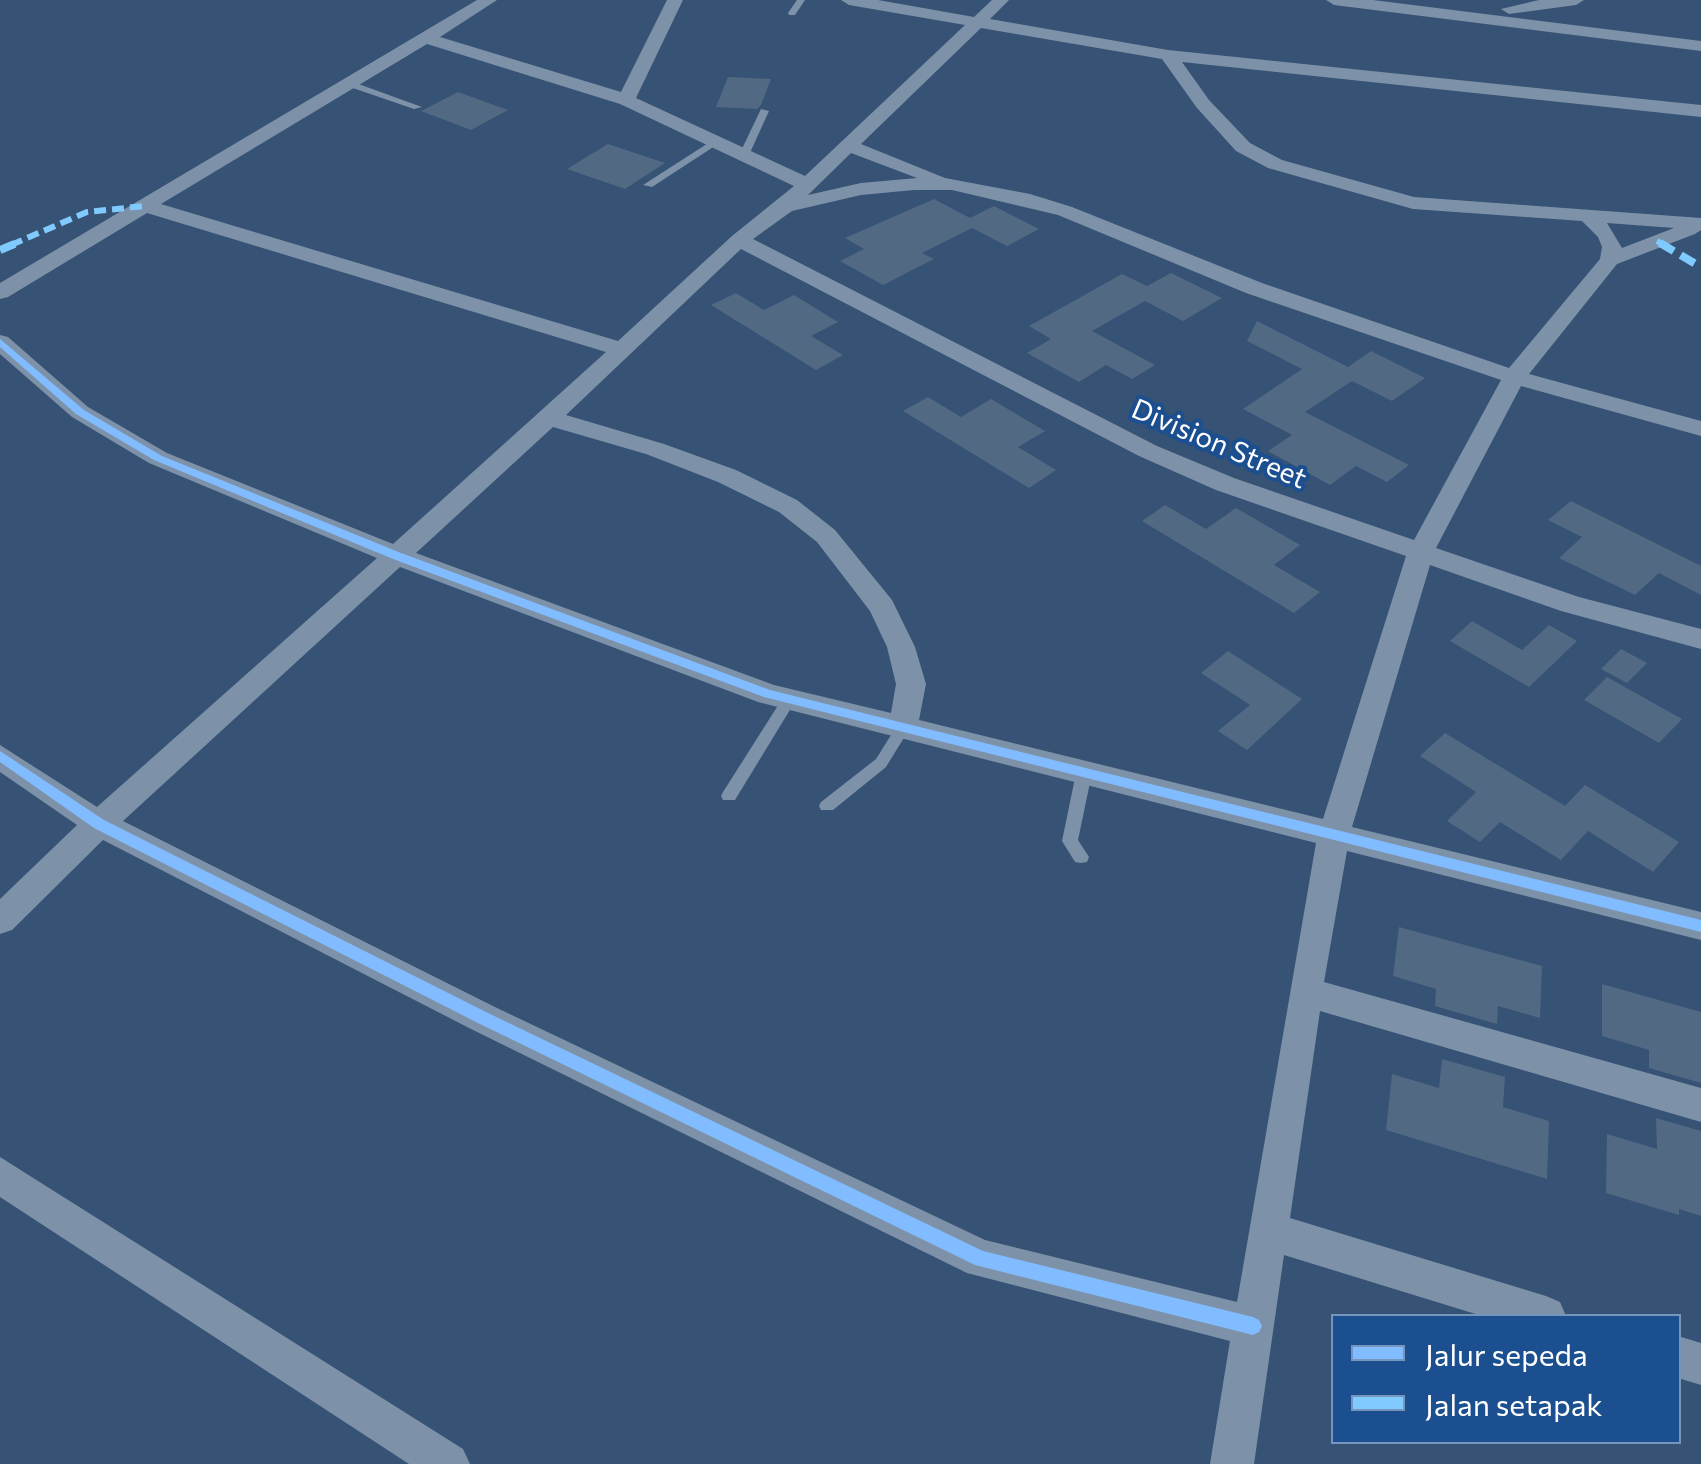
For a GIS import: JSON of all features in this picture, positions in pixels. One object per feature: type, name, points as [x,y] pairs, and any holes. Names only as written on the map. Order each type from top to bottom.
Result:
[{"type":"street","points":[[0,292],[489,0]]},
{"type":"street","points":[[626,100],[676,0]]},
{"type":"street","points":[[849,0],[976,25],[1168,55],[1701,111]]},
{"type":"street","points":[[0,920],[739,240],[785,206],[1001,0]]},
{"type":"street","points":[[1334,0],[1448,14],[1528,16],[1701,46]]},
{"type":"street","points":[[1528,16],[1576,0]]},
{"type":"street","points":[[426,38],[626,100],[805,184]]},
{"type":"street","points":[[1168,55],[1203,104],[1244,147],[1275,164],[1396,200],[1701,225]]},
{"type":"street","points":[[846,145],[952,184],[1065,211],[1254,288],[1514,376],[1701,429]]},
{"type":"street","points":[[785,206],[861,189],[952,184]]},
{"type":"street","points":[[145,206],[620,349]]},
{"type":"street","points":[[1590,218],[1612,246],[1610,260]]},
{"type":"street","points":[[1232,1464],[1305,992],[1334,835],[1421,551],[1514,376],[1610,260],[1701,225]]},
{"type":"street","name":"Division Street","points":[[739,240],[1148,451],[1243,490],[1571,604],[1701,640]]},
{"type":"street","points":[[0,342],[80,412],[158,458],[397,556],[789,700],[1701,926]]},
{"type":"street","points":[[549,418],[655,449],[727,476],[788,506],[826,536],[882,607],[902,647],[911,684],[903,728]]},
{"type":"street","points":[[0,756],[100,824],[484,1018],[981,1259],[1254,1326]]},
{"type":"street","points":[[1305,992],[1701,1105]]},
{"type":"street","points":[[0,1174],[431,1459]]},
{"type":"street","points":[[1268,1231],[1539,1314]]},
{"type":"lane","points":[[792,12],[801,0]]},
{"type":"lane","points":[[350,84],[418,107]]},
{"type":"lane","points":[[744,155],[764,111]]},
{"type":"lane","points":[[648,185],[716,142]]},
{"type":"lane","points":[[729,796],[789,700]]},
{"type":"lane","points":[[827,806],[881,762],[903,728]]},
{"type":"lane","points":[[1080,857],[1070,841],[1084,773]]},
{"type":"building","points":[[728,77],[771,79],[761,105],[757,109],[716,107]]},
{"type":"building","points":[[458,92],[508,110],[471,130],[421,111]]},
{"type":"building","points":[[608,144],[665,163],[625,189],[567,169]]},
{"type":"building","points":[[934,199],[970,218],[994,206],[1039,229],[1007,246],[972,228],[922,253],[934,259],[883,285],[840,261],[864,249],[845,238]]},
{"type":"building","points":[[1171,273],[1222,298],[1183,321],[1145,301],[1092,331],[1155,365],[1132,379],[1106,365],[1079,382],[1027,353],[1051,339],[1029,326],[1122,274],[1147,286]]},
{"type":"building","points":[[736,293],[764,310],[794,295],[838,322],[811,336],[843,355],[816,370],[711,305]]},
{"type":"building","points":[[1257,321],[1348,367],[1371,351],[1425,378],[1392,401],[1352,381],[1305,412],[1409,465],[1387,482],[1356,466],[1330,485],[1268,451],[1292,435],[1243,409],[1302,369],[1247,341]]},
{"type":"building","points":[[928,397],[961,417],[991,399],[1045,431],[1018,447],[1056,470],[1029,488],[903,411]]},
{"type":"building","points":[[1571,501],[1701,566],[1701,595],[1659,573],[1635,595],[1559,558],[1582,537],[1548,520]]},
{"type":"building","points":[[1165,505],[1206,529],[1236,508],[1300,545],[1274,565],[1320,592],[1294,613],[1142,521]]},
{"type":"building","points":[[1472,621],[1522,650],[1549,625],[1577,641],[1529,687],[1450,641]]},
{"type":"building","points":[[1621,649],[1647,663],[1627,683],[1601,669]]},
{"type":"building","points":[[1228,651],[1302,699],[1247,750],[1218,731],[1250,705],[1201,673]]},
{"type":"building","points":[[1607,677],[1682,719],[1659,743],[1584,700]]},
{"type":"building","points":[[1445,733],[1565,806],[1585,785],[1679,842],[1653,872],[1588,831],[1561,860],[1500,822],[1480,842],[1447,821],[1476,792],[1420,756]]},
{"type":"building","points":[[1399,927],[1542,966],[1540,1018],[1498,1006],[1497,1024],[1435,1006],[1436,989],[1393,976]]},
{"type":"building","points":[[1602,984],[1701,1012],[1701,1083],[1649,1068],[1649,1050],[1602,1036]]},
{"type":"building","points":[[1442,1059],[1505,1077],[1503,1107],[1549,1121],[1547,1179],[1386,1130],[1392,1074],[1439,1088]]},
{"type":"building","points":[[1656,1118],[1701,1131],[1701,1216],[1679,1209],[1679,1215],[1606,1193],[1607,1134],[1657,1149]]},
{"type":"marked path","points":[[0,250],[87,212],[145,206]]},
{"type":"marked path","points":[[1657,241],[1701,267]]},
{"type":"cycle path","points":[[0,342],[80,412],[158,458],[397,556],[768,694],[1701,926]]},
{"type":"cycle path","points":[[0,756],[99,824],[483,1018],[981,1259],[1253,1326]]}]
